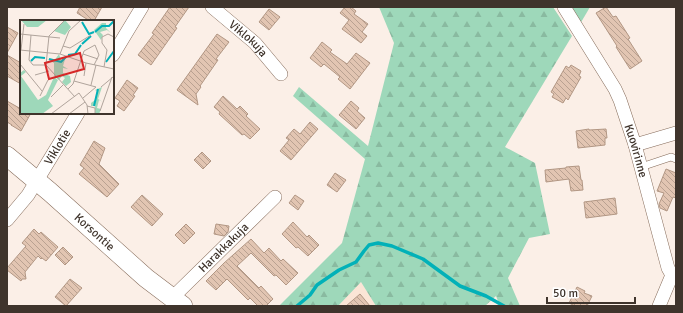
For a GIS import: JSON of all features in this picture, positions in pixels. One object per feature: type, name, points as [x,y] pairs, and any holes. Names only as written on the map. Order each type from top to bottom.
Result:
[{"type":"main road","name":"Korsontie","points":[[7,156],[120,255],[178,302]]},
{"type":"street","points":[[114,53],[142,7]]},
{"type":"street","name":"Viklokuja","points":[[212,7],[255,43],[281,74]]},
{"type":"street","name":"Kuovirinne","points":[[564,7],[615,89],[635,145],[668,268],[674,276],[659,306]]},
{"type":"street","name":"Viklotie","points":[[7,220],[28,195],[77,114]]},
{"type":"street","points":[[635,145],[676,133]]},
{"type":"street","name":"Harakkakuja","points":[[178,302],[275,197]]},
{"type":"lane","points":[[641,167],[671,157],[676,159]]},
{"type":"shaded area","points":[[361,282],[376,306],[338,306]]},
{"type":"green space","points":[[379,7],[553,7],[572,36],[505,147],[535,163],[550,234],[529,238],[508,278],[520,306],[500,306],[496,296],[485,306],[376,306],[361,282],[338,306],[279,306],[342,243],[365,159],[293,96],[299,87],[368,146],[394,43]]},
{"type":"green space","points":[[569,7],[590,7],[580,24]]},
{"type":"building","points":[[80,7],[102,7],[95,20],[88,20],[77,13]]},
{"type":"building","points":[[170,7],[189,7],[175,27],[177,28],[151,65],[138,55],[154,34],[152,33]]},
{"type":"building","points":[[345,7],[351,7],[356,11],[354,14],[368,24],[362,32],[367,36],[361,43],[342,29],[349,20],[340,13]]},
{"type":"building","points":[[606,7],[613,17],[616,16],[642,61],[630,69],[596,13]]},
{"type":"building","points":[[269,9],[280,17],[269,30],[259,22]]},
{"type":"building","points":[[7,27],[18,33],[7,53]]},
{"type":"building","points":[[217,34],[229,42],[216,59],[218,60],[196,94],[198,105],[177,90]]},
{"type":"building","points":[[322,42],[332,50],[330,52],[347,64],[356,53],[370,63],[350,89],[338,79],[340,77],[324,64],[321,67],[310,58]]},
{"type":"building","points":[[7,55],[20,62],[20,83],[7,76]]},
{"type":"building","points":[[571,65],[581,71],[579,76],[581,77],[568,100],[566,98],[563,103],[552,97],[554,94],[551,92],[566,66],[569,68]]},
{"type":"building","points":[[127,80],[138,88],[133,95],[135,96],[124,111],[117,106],[120,101],[115,98]]},
{"type":"building","points":[[223,96],[237,109],[240,106],[248,114],[246,116],[260,129],[250,139],[244,134],[242,135],[219,114],[220,112],[214,107]]},
{"type":"building","points":[[7,101],[20,108],[20,114],[30,114],[21,131],[7,122]]},
{"type":"building","points":[[351,101],[359,108],[357,111],[365,118],[356,129],[339,115]]},
{"type":"building","points":[[310,122],[318,129],[291,160],[280,151],[289,140],[286,138],[294,129],[300,134]]},
{"type":"building","points":[[606,129],[607,138],[605,138],[605,145],[578,148],[576,131]]},
{"type":"building","points":[[94,141],[105,148],[99,164],[119,184],[107,197],[79,174],[84,168],[80,165]]},
{"type":"building","points":[[202,152],[211,161],[203,169],[194,160]]},
{"type":"building","points":[[579,166],[583,190],[571,191],[569,179],[546,182],[545,170]]},
{"type":"building","points":[[666,169],[676,173],[676,198],[673,197],[667,211],[660,208],[659,204],[664,193],[657,191]]},
{"type":"building","points":[[335,173],[346,180],[337,192],[327,185]]},
{"type":"building","points":[[142,195],[163,214],[152,226],[131,207]]},
{"type":"building","points":[[295,195],[304,201],[298,210],[289,203]]},
{"type":"building","points":[[615,198],[617,214],[586,218],[584,202]]},
{"type":"building","points":[[293,222],[307,237],[309,235],[319,245],[308,256],[298,247],[296,248],[282,234]]},
{"type":"building","points":[[186,224],[195,233],[184,244],[175,235]]},
{"type":"building","points":[[216,224],[229,226],[228,232],[224,236],[214,234]]},
{"type":"building","points":[[34,229],[39,234],[41,232],[58,247],[46,261],[38,256],[25,272],[26,279],[22,279],[21,281],[7,270],[7,268],[26,246],[22,243]]},
{"type":"building","points":[[251,239],[264,253],[269,248],[281,261],[283,259],[298,273],[286,285],[276,275],[274,276],[251,253],[237,266],[259,288],[261,286],[273,299],[266,306],[258,306],[250,298],[248,300],[227,279],[216,290],[206,281]]},
{"type":"building","points":[[63,247],[73,257],[65,265],[55,255]]},
{"type":"building","points":[[70,279],[82,288],[66,306],[55,297]]},
{"type":"building","points":[[577,287],[585,291],[584,293],[592,296],[587,306],[575,306],[569,303]]},
{"type":"building","points":[[360,294],[370,306],[346,306]]},
{"type":"waterway","points":[[297,306],[310,295],[317,285],[339,270],[356,262],[369,245],[378,243],[392,246],[423,259],[460,286],[486,296],[504,306]]}]
